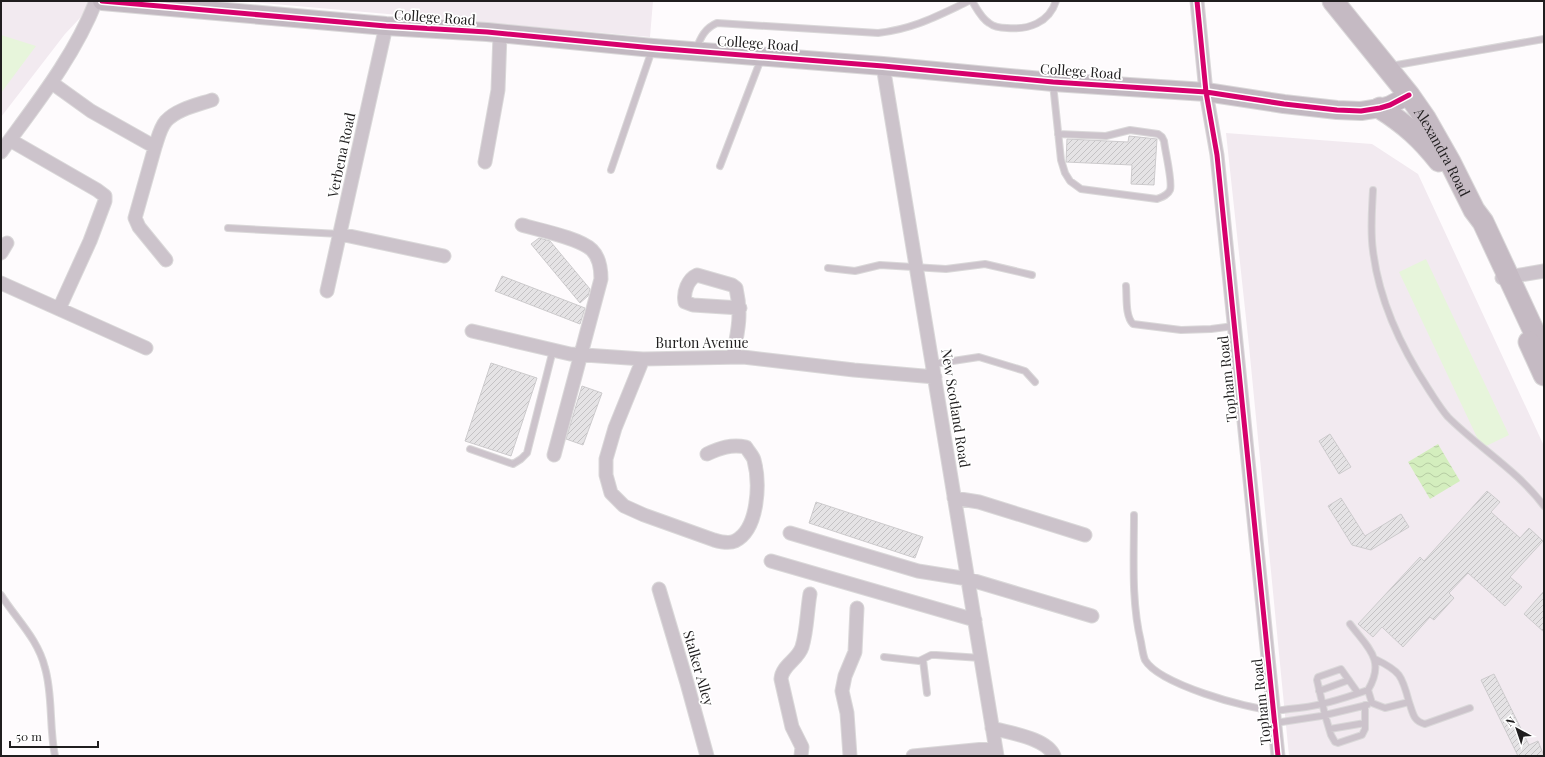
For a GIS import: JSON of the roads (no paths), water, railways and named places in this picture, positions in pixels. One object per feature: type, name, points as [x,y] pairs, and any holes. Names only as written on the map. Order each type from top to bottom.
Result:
[{"type":"main road","name":"Alexandra Road","points":[[1334,1],[1409,95],[1433,130],[1469,201],[1483,222],[1544,375]]},
{"type":"main road","points":[[1380,108],[1403,123],[1422,139],[1469,201]]},
{"type":"main road","name":"Alexandra Road","points":[[1505,278],[1544,353]]},
{"type":"street","points":[[1,152],[52,82],[80,38],[96,1]]},
{"type":"street","name":"College Road","points":[[102,1],[386,26],[883,66],[1053,82],[1206,92],[1284,104],[1337,110],[1362,111],[1380,108],[1390,105],[1409,95]]},
{"type":"street","name":"Topham Road","points":[[1197,1],[1206,92],[1217,155],[1278,756]]},
{"type":"street","name":"Verbena Road","points":[[328,291],[386,26]]},
{"type":"street","points":[[485,162],[498,90],[500,34]]},
{"type":"street","name":"New Scotland Road","points":[[883,66],[996,752]]},
{"type":"street","points":[[52,82],[91,110],[155,147]]},
{"type":"street","points":[[166,260],[139,227],[135,218],[155,147],[160,130],[166,121],[180,112],[212,100]]},
{"type":"street","points":[[10,140],[105,196],[105,202],[90,241],[59,309]]},
{"type":"street","points":[[522,225],[583,243],[592,250],[599,263],[601,279],[554,455]]},
{"type":"street","points":[[340,234],[444,256]]},
{"type":"street","points":[[1505,278],[1544,271]]},
{"type":"street","points":[[1,282],[146,348]]},
{"type":"street","points":[[734,356],[740,318],[740,308]]},
{"type":"street","name":"Burton Avenue","points":[[472,331],[553,350],[581,354],[642,359],[734,356],[854,370],[934,371]]},
{"type":"street","points":[[642,359],[615,428],[606,459],[606,476],[611,493],[624,506],[644,516],[714,540],[726,543],[735,541],[744,533],[752,522],[757,483],[754,459],[746,447],[735,445],[722,447],[707,454]]},
{"type":"street","points":[[954,498],[979,502],[1085,535]]},
{"type":"street","points":[[790,533],[918,571],[968,579],[1092,616]]},
{"type":"street","points":[[770,561],[975,620]]},
{"type":"street","name":"Stalker Alley","points":[[659,589],[707,756]]},
{"type":"street","points":[[801,756],[802,747],[792,727],[781,673],[784,668],[795,658],[802,646],[810,594]]},
{"type":"street","points":[[850,756],[848,720],[842,691],[845,676],[855,652],[857,608]]},
{"type":"street","points":[[992,728],[1035,740],[1052,751],[1054,756]]},
{"type":"street","points":[[913,756],[996,752]]},
{"type":"lane","points":[[696,51],[704,31],[717,23],[878,33],[923,23],[971,1],[982,17],[990,24],[999,28],[1019,29],[1030,27],[1040,22],[1049,15],[1056,1]]},
{"type":"lane","points":[[1386,67],[1544,39]]},
{"type":"lane","points":[[612,170],[653,48]]},
{"type":"lane","points":[[720,166],[762,56]]},
{"type":"lane","points":[[1053,82],[1058,134],[1061,160],[1065,173],[1070,181],[1081,189],[1157,199],[1165,196],[1170,190],[1171,182],[1164,141],[1158,134],[1130,130],[1106,136],[1058,134]]},
{"type":"lane","points":[[1373,190],[1371,227],[1373,252],[1378,276],[1387,306],[1403,346],[1417,372],[1448,417],[1528,487],[1544,505]]},
{"type":"lane","points":[[228,228],[340,234]]},
{"type":"lane","points":[[828,268],[854,271],[880,265],[946,269],[985,264],[1032,275]]},
{"type":"lane","points":[[1126,286],[1128,315],[1129,320],[1133,324],[1181,330],[1211,329],[1234,326]]},
{"type":"lane","points":[[470,449],[513,464],[527,453],[553,350]]},
{"type":"lane","points":[[934,371],[979,357],[1025,372],[1035,382]]},
{"type":"lane","points":[[1134,515],[1135,602],[1139,637],[1145,660],[1156,670],[1187,687],[1243,705],[1274,717],[1325,715],[1372,703],[1385,708],[1409,702]]},
{"type":"lane","points":[[1,596],[29,632],[36,644],[45,668],[52,743],[55,756]]},
{"type":"lane","points":[[1350,624],[1375,659],[1397,671],[1405,685],[1414,719],[1420,723],[1426,724],[1470,708]]},
{"type":"lane","points":[[884,657],[919,661],[936,655],[981,658]]},
{"type":"lane","points":[[1274,717],[1368,690],[1372,683],[1376,669],[1375,659]]},
{"type":"lane","points":[[923,660],[926,693]]},
{"type":"lane","points":[[1358,693],[1341,669],[1318,677],[1317,680],[1319,691],[1334,741],[1338,743],[1362,734],[1365,729],[1365,705]]},
{"type":"lane","points":[[1319,691],[1349,680]]},
{"type":"lane","points":[[1368,690],[1372,703]]},
{"type":"lane","points":[[1330,729],[1365,723]]},
{"type":"water","points":[[1438,444],[1460,481],[1430,499],[1408,462]]}]
